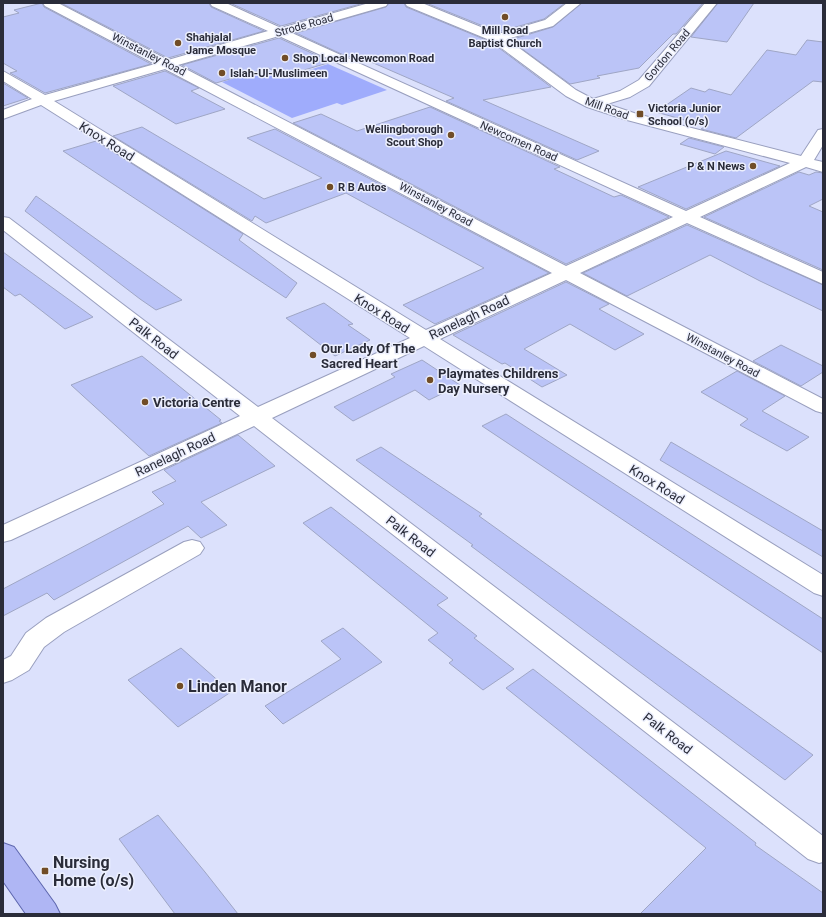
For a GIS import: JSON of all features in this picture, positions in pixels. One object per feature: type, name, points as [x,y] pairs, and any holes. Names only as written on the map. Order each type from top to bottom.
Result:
[{"type":"main road","points":[[3,856],[44,914]]},
{"type":"street","name":"Winstanley Road","points":[[49,3],[169,64],[823,407]]},
{"type":"street","name":"Newcomen Road","points":[[216,3],[823,279]]},
{"type":"street","name":"Strode Road","points":[[42,100],[382,3]]},
{"type":"street","name":"Mill Road","points":[[411,3],[497,38],[571,93],[592,104],[632,117],[814,164]]},
{"type":"street","points":[[497,38],[549,23],[575,3]]},
{"type":"street","name":"Gordon Road","points":[[592,104],[625,94],[644,83],[711,3]]},
{"type":"street","name":"Knox Road","points":[[3,75],[42,100],[95,126],[424,338],[823,587]]},
{"type":"street","points":[[3,115],[42,100]]},
{"type":"street","points":[[814,164],[823,133]]},
{"type":"street","name":"Ranelagh Road","points":[[3,534],[686,217],[814,164]]},
{"type":"street","name":"Palk Road","points":[[3,222],[819,850]]},
{"type":"street","points":[[3,673],[20,663],[35,640],[55,625],[192,548]]},
{"type":"shaded area","points":[[328,64],[387,90],[342,105],[337,103],[292,118],[222,82],[265,69],[284,78]]},
{"type":"building","points":[[42,3],[44,7],[151,64],[45,93],[10,73],[17,71],[3,63],[3,17],[19,13],[14,10]]},
{"type":"building","points":[[61,3],[209,3],[211,7],[264,31],[168,58]]},
{"type":"building","points":[[230,3],[364,3],[281,26]]},
{"type":"building","points":[[389,3],[404,3],[406,7],[491,42],[551,87],[483,100],[599,151],[577,160],[446,101],[454,98],[355,55],[348,57],[296,33],[386,7]]},
{"type":"building","points":[[426,3],[565,3],[544,19],[498,32]]},
{"type":"building","points":[[582,3],[703,3],[676,34],[673,34],[639,68],[597,76],[600,78],[570,84],[510,40],[553,27]]},
{"type":"building","points":[[718,3],[754,3],[727,42],[691,37]]},
{"type":"building","points":[[279,38],[331,62],[284,76],[268,68],[216,83],[182,65]]},
{"type":"building","points":[[807,40],[823,42],[823,82],[813,81],[736,138],[701,129],[706,126],[656,112],[691,88],[705,92],[709,89],[731,95],[767,50],[796,55]]},
{"type":"building","points":[[165,71],[199,88],[191,91],[225,109],[176,124],[113,86]]},
{"type":"building","points":[[3,83],[28,98],[3,106]]},
{"type":"building","points":[[430,107],[560,167],[554,169],[614,197],[621,195],[669,217],[566,264],[293,123],[321,114],[357,131]]},
{"type":"building","points":[[142,127],[264,199],[322,178],[247,138],[275,129],[549,273],[435,324],[403,305],[484,268],[346,193],[266,223],[255,216],[252,221],[113,136]]},
{"type":"building","points":[[689,138],[724,147],[715,154],[680,144]]},
{"type":"building","points":[[96,141],[243,234],[239,240],[297,283],[286,298],[63,151]]},
{"type":"building","points":[[726,151],[780,166],[686,209],[638,187]]},
{"type":"building","points":[[799,172],[809,175],[816,172],[823,173],[823,199],[809,206],[823,212],[823,270],[704,217]]},
{"type":"building","points":[[36,196],[182,300],[156,310],[140,299],[25,211]]},
{"type":"building","points":[[687,225],[823,285],[823,311],[710,255],[627,296],[583,273]]},
{"type":"building","points":[[3,252],[93,317],[65,329],[20,294],[15,296],[3,287]]},
{"type":"building","points":[[566,282],[609,304],[599,309],[644,334],[615,350],[570,324],[524,349],[567,375],[542,387],[505,363],[502,364],[453,335]]},
{"type":"building","points":[[324,303],[353,324],[348,325],[370,340],[335,356],[286,318]]},
{"type":"building","points":[[781,345],[823,366],[823,372],[801,386],[753,361]]},
{"type":"building","name":"Victoria Centre","points":[[142,356],[221,420],[219,421],[222,423],[149,456],[71,385]]},
{"type":"building","points":[[422,360],[460,385],[429,400],[415,390],[353,421],[334,407],[395,377],[391,374]]},
{"type":"building","points":[[737,371],[785,396],[762,411],[809,437],[787,451],[740,425],[748,419],[701,392]]},
{"type":"building","points":[[506,414],[823,619],[823,653],[482,426]]},
{"type":"building","points":[[238,435],[275,466],[201,502],[227,525],[201,538],[188,526],[54,600],[47,593],[3,616],[3,589],[164,504],[152,492],[176,481],[164,470]]},
{"type":"building","points":[[671,442],[823,531],[823,557],[660,460]]},
{"type":"building","points":[[381,447],[482,514],[479,516],[813,755],[785,780],[471,546],[473,545],[356,460]]},
{"type":"building","points":[[331,507],[448,598],[437,605],[477,636],[474,638],[514,669],[483,690],[449,663],[453,660],[428,640],[438,633],[303,523]]},
{"type":"building","name":"Linden Manor","points":[[343,628],[382,662],[283,724],[265,706],[341,659],[321,641]]},
{"type":"building","name":"Linden Manor","points":[[181,648],[231,692],[178,727],[128,680]]},
{"type":"building","points":[[533,669],[756,843],[755,845],[823,893],[823,914],[640,914],[706,848],[506,688]]},
{"type":"building","points":[[158,815],[238,914],[175,914],[119,839]]},
{"type":"place","name":"Mill Road Baptist Church","points":[[505,17]]},
{"type":"place","name":"Shahjalal Jame Mosque","points":[[178,43]]},
{"type":"place","name":"Shop Local Newcomon Road","points":[[285,58]]},
{"type":"place","name":"Islah-Ul-Muslimeen","points":[[222,73]]},
{"type":"place","name":"Victoria Junior School (o/s)","points":[[640,114]]},
{"type":"place","name":"Wellingborough Scout Shop","points":[[451,135]]},
{"type":"place","name":"P & N News","points":[[753,166]]},
{"type":"place","name":"R B Autos","points":[[330,187]]},
{"type":"place","name":"Our Lady Of The Sacred Heart","points":[[313,355]]},
{"type":"place","name":"Playmates Childrens Day Nursery","points":[[430,380]]},
{"type":"place","name":"Victoria Centre","points":[[145,402]]},
{"type":"place","name":"Linden Manor","points":[[180,686]]},
{"type":"place","name":"Nursing Home (o/s)","points":[[45,871]]}]
